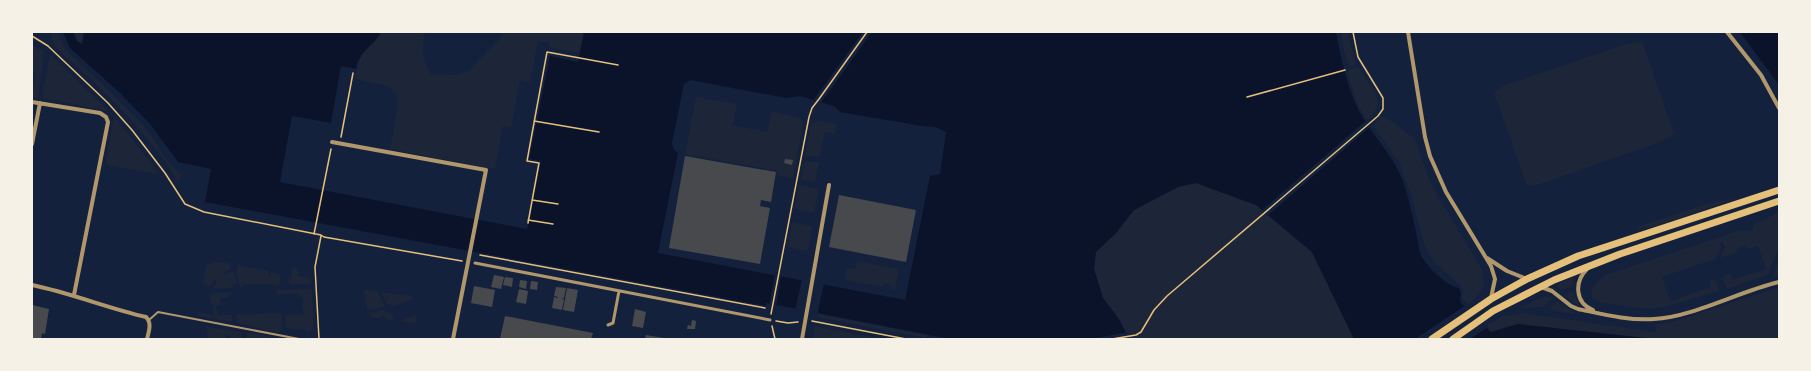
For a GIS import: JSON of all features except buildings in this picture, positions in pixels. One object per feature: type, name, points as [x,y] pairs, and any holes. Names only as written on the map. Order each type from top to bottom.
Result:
[{"type":"main road","points":[[1432,339],[1489,300],[1527,279],[1578,256],[1777,191]]},
{"type":"main road","points":[[1453,339],[1493,311],[1541,286],[1592,265],[1778,201]]},
{"type":"street","points":[[1408,32],[1425,137],[1430,156],[1446,192],[1491,266],[1495,279],[1489,300]]},
{"type":"street","points":[[1727,32],[1762,75],[1779,108]]},
{"type":"street","points":[[32,102],[100,113],[106,116],[108,122],[74,295]]},
{"type":"street","points":[[32,144],[40,103]]},
{"type":"street","points":[[332,142],[486,170],[453,339]]},
{"type":"street","points":[[802,339],[829,185]]},
{"type":"street","points":[[1485,256],[1507,271],[1527,279]]},
{"type":"street","points":[[475,263],[770,320]]},
{"type":"street","points":[[1592,265],[1582,274],[1579,280],[1578,293],[1585,306],[1597,312]]},
{"type":"street","points":[[1541,286],[1560,296],[1571,306],[1578,309],[1634,318],[1655,319],[1670,317],[1778,281]]},
{"type":"street","points":[[32,285],[74,295],[121,311],[146,317],[149,320],[150,327],[148,339]]},
{"type":"street","points":[[608,325],[613,323],[619,291]]},
{"type":"lane","points":[[149,320],[158,312],[299,339]]},
{"type":"path","points":[[772,309],[812,108],[867,32]]},
{"type":"path","points":[[1112,339],[1132,336],[1140,333],[1154,310],[1167,296],[1378,116],[1383,109],[1384,104],[1382,94],[1358,56],[1353,32]]},
{"type":"path","points":[[32,36],[48,46],[108,103],[132,130],[165,173],[185,204],[204,212],[321,235],[324,237],[460,261]]},
{"type":"path","points":[[528,223],[539,163],[527,161],[547,52],[618,65]]},
{"type":"path","points":[[1247,97],[1345,70]]},
{"type":"path","points":[[340,143],[353,73]]},
{"type":"path","points":[[534,121],[599,132]]},
{"type":"path","points":[[314,234],[332,142]]},
{"type":"path","points":[[532,200],[558,204]]},
{"type":"path","points":[[528,220],[553,224]]},
{"type":"path","points":[[319,339],[315,267],[321,235]]},
{"type":"path","points":[[480,255],[765,308]]},
{"type":"path","points":[[775,339],[776,336],[770,320],[788,322],[805,321],[906,339]]},
{"type":"shaded area","points":[[51,32],[58,32],[64,47],[70,54],[118,99],[145,128],[170,164],[181,174],[179,183],[169,167],[144,135],[101,89],[58,50],[51,37]]},
{"type":"shaded area","points":[[63,32],[73,32],[77,41],[82,44],[84,32],[381,32],[375,41],[363,53],[356,69],[341,66],[331,123],[292,116],[280,182],[527,229],[541,161],[529,159],[550,56],[578,62],[584,32],[1336,32],[1345,72],[1359,111],[1394,162],[1403,181],[1411,209],[1419,250],[1422,257],[1438,276],[1454,287],[1459,288],[1461,303],[1491,332],[1518,324],[1655,339],[1354,339],[1312,252],[1256,205],[1196,183],[1178,187],[1134,210],[1116,233],[1096,252],[1094,269],[1103,298],[1119,319],[1129,339],[950,339],[766,303],[766,306],[205,202],[211,169],[178,162],[150,124],[119,92],[70,48]],"holes":[[[690,80],[786,98],[800,96],[834,106],[840,112],[935,127],[946,132],[940,174],[930,176],[905,300],[658,253],[678,153],[674,150],[672,143],[684,84]]]},
{"type":"shaded area","points":[[73,32],[84,32],[82,45],[77,41]]},
{"type":"shaded area","points":[[381,32],[425,32],[423,54],[425,63],[431,74],[457,75],[468,71],[501,38],[502,32],[584,32],[580,53],[548,47],[549,43],[538,41],[530,82],[520,80],[511,128],[503,126],[495,169],[390,149],[398,105],[396,93],[387,86],[355,79],[358,62],[362,54]]},
{"type":"shaded area","points":[[1341,32],[1348,32],[1356,65],[1349,67],[1344,51]]},
{"type":"shaded area","points":[[1740,32],[1779,32],[1779,85]]},
{"type":"shaded area","points":[[1642,41],[1674,134],[1663,141],[1537,185],[1527,186],[1494,92],[1503,86],[1623,45]]},
{"type":"shaded area","points":[[32,45],[44,52],[38,98],[32,97],[36,73],[32,72]]},
{"type":"shaded area","points":[[50,54],[107,109],[106,111],[42,98]]},
{"type":"shaded area","points":[[1357,67],[1375,92],[1378,101],[1375,110],[1367,120],[1358,105],[1347,72],[1350,71],[1350,69]]},
{"type":"shaded area","points":[[696,97],[737,104],[733,125],[767,132],[772,111],[799,118],[803,124],[793,179],[777,175],[777,171],[685,154]]},
{"type":"shaded area","points":[[114,116],[157,171],[156,174],[105,165]]},
{"type":"shaded area","points":[[1381,117],[1387,118],[1415,139],[1428,177],[1437,195],[1482,269],[1484,284],[1481,292],[1469,304],[1462,298],[1463,293],[1461,286],[1435,263],[1428,253],[1424,244],[1412,198],[1400,164],[1374,127],[1375,123]]},
{"type":"shaded area","points":[[817,121],[837,124],[835,134],[825,132],[820,156],[805,156],[811,124]]},
{"type":"shaded area","points":[[804,162],[819,162],[815,182],[801,180]]},
{"type":"shaded area","points":[[1196,183],[1256,205],[1312,253],[1354,339],[1129,339],[1119,319],[1103,298],[1094,269],[1096,252],[1116,233],[1134,210],[1178,187]]},
{"type":"shaded area","points":[[799,185],[819,189],[814,213],[794,209]]},
{"type":"shaded area","points":[[1738,198],[1653,227],[1638,229],[1637,227],[1706,204]]},
{"type":"shaded area","points":[[1779,212],[1779,248],[1767,275],[1727,289],[1723,279],[1725,275],[1729,274],[1732,280],[1766,269],[1758,246],[1748,249],[1745,246],[1736,249],[1739,252],[1720,258],[1725,247],[1722,242],[1720,243],[1721,248],[1715,259],[1662,277],[1670,301],[1711,287],[1709,281],[1713,279],[1716,280],[1719,291],[1665,307],[1649,309],[1601,303],[1592,298],[1591,294],[1593,287],[1601,278],[1608,274],[1741,230],[1747,231],[1753,229],[1753,225]]},
{"type":"shaded area","points":[[792,222],[812,226],[808,251],[787,247]]},
{"type":"shaded area","points":[[1779,259],[1779,275],[1773,278]]},
{"type":"shaded area","points":[[215,261],[231,264],[230,269],[224,273],[224,275],[229,272],[234,273],[237,284],[232,284],[233,288],[213,288],[217,281],[215,280],[210,286],[203,284],[206,266]]},
{"type":"shaded area","points":[[857,261],[899,269],[895,290],[891,289],[892,285],[884,283],[883,287],[845,280],[847,268],[855,269]]},
{"type":"shaded area","points":[[238,265],[269,271],[268,274],[270,275],[271,272],[279,274],[281,282],[279,285],[273,286],[273,284],[243,284],[242,287],[240,287],[236,274]]},
{"type":"shaded area","points":[[292,268],[299,269],[298,276],[310,278],[312,281],[309,284],[290,284],[287,279],[291,279]]},
{"type":"shaded area","points":[[1574,277],[1572,286],[1561,291],[1556,285]]},
{"type":"shaded area","points":[[1779,287],[1779,339],[1656,339],[1518,324],[1491,332],[1484,327],[1503,316],[1523,313],[1656,332],[1656,324],[1672,322]]},
{"type":"shaded area","points":[[312,289],[314,330],[311,329],[310,331],[286,328],[285,315],[304,314],[304,310],[302,310],[303,297],[299,297],[299,293],[277,295],[276,290]]},
{"type":"shaded area","points":[[364,289],[378,291],[384,305],[383,307],[367,310]]},
{"type":"shaded area","points":[[1572,291],[1579,304],[1578,306],[1565,295]]},
{"type":"shaded area","points":[[233,292],[233,294],[229,294],[229,297],[220,298],[221,305],[216,306],[218,315],[232,315],[232,322],[198,316],[198,312],[213,315],[213,304],[211,303],[211,299],[209,299],[212,293]]},
{"type":"shaded area","points":[[381,292],[411,296],[413,299],[392,307],[390,304],[387,304]]},
{"type":"shaded area","points":[[1545,296],[1553,298],[1543,307],[1519,308]]},
{"type":"shaded area","points":[[1557,301],[1575,314],[1552,311],[1550,307]]},
{"type":"shaded area","points":[[383,310],[387,313],[391,313],[394,321],[386,319],[386,317],[382,316],[381,319],[371,317],[368,313]]},
{"type":"shaded area","points":[[280,313],[282,315],[281,330],[279,333],[237,323],[236,315]]},
{"type":"shaded area","points":[[818,314],[927,335],[926,338],[817,317]]},
{"type":"shaded area","points":[[416,315],[416,324],[400,321]]},
{"type":"shaded area","points":[[206,326],[241,332],[241,339],[231,338],[230,335],[225,335],[225,339],[208,339]]},
{"type":"shaded area","points":[[815,326],[882,339],[813,339]]},
{"type":"shaded area","points":[[246,332],[283,339],[247,339]]},
{"type":"pier","points":[[863,32],[872,32],[820,104],[812,102]]},
{"type":"pier","points":[[1368,119],[1372,125],[1267,216],[1261,211]]},
{"type":"pier","points":[[480,253],[766,306],[765,308],[480,255]]},
{"type":"pier","points":[[775,274],[781,275],[776,307],[769,306]]},
{"type":"pier","points":[[802,279],[824,283],[817,316],[795,311]]},
{"type":"pier","points":[[1466,305],[1488,327],[1470,339],[1415,339]]},
{"type":"pier","points":[[1128,332],[1131,339],[1091,339]]}]
